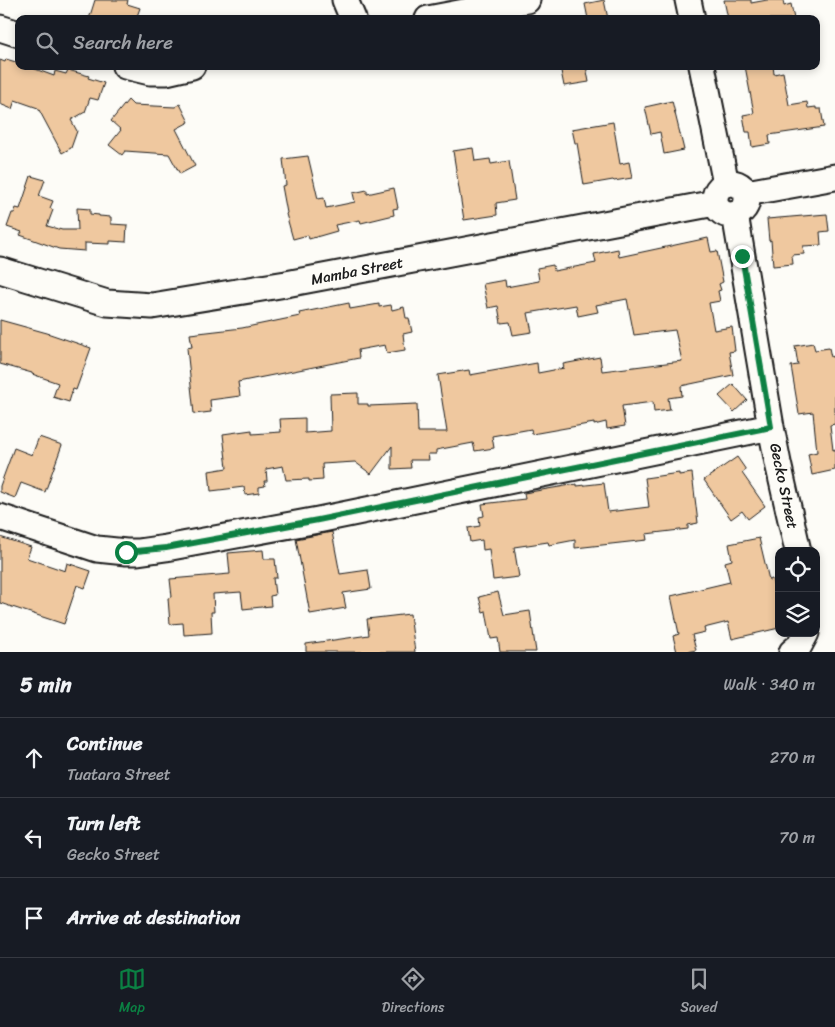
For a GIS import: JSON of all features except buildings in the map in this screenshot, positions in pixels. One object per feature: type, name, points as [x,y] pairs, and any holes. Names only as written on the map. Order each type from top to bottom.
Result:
[{"type":"street","points":[[345,0],[351,15]]},
{"type":"street","points":[[449,15],[527,0]]},
{"type":"street","points":[[688,0],[691,15]]},
{"type":"street","points":[[0,28],[15,33]]},
{"type":"street","points":[[142,70],[166,72],[175,70]]},
{"type":"street","name":"Gecko Street","points":[[703,70],[731,198],[771,427],[797,547]]},
{"type":"street","name":"Mamba Street","points":[[0,270],[107,303],[152,306],[286,284],[835,177]]},
{"type":"street","points":[[0,516],[97,549],[138,552],[318,520],[771,427]]},
{"type":"street","points":[[792,652],[800,646],[804,637]]},
{"type":"route","points":[[126,552],[166,548],[318,520],[771,427],[742,256]]}]
